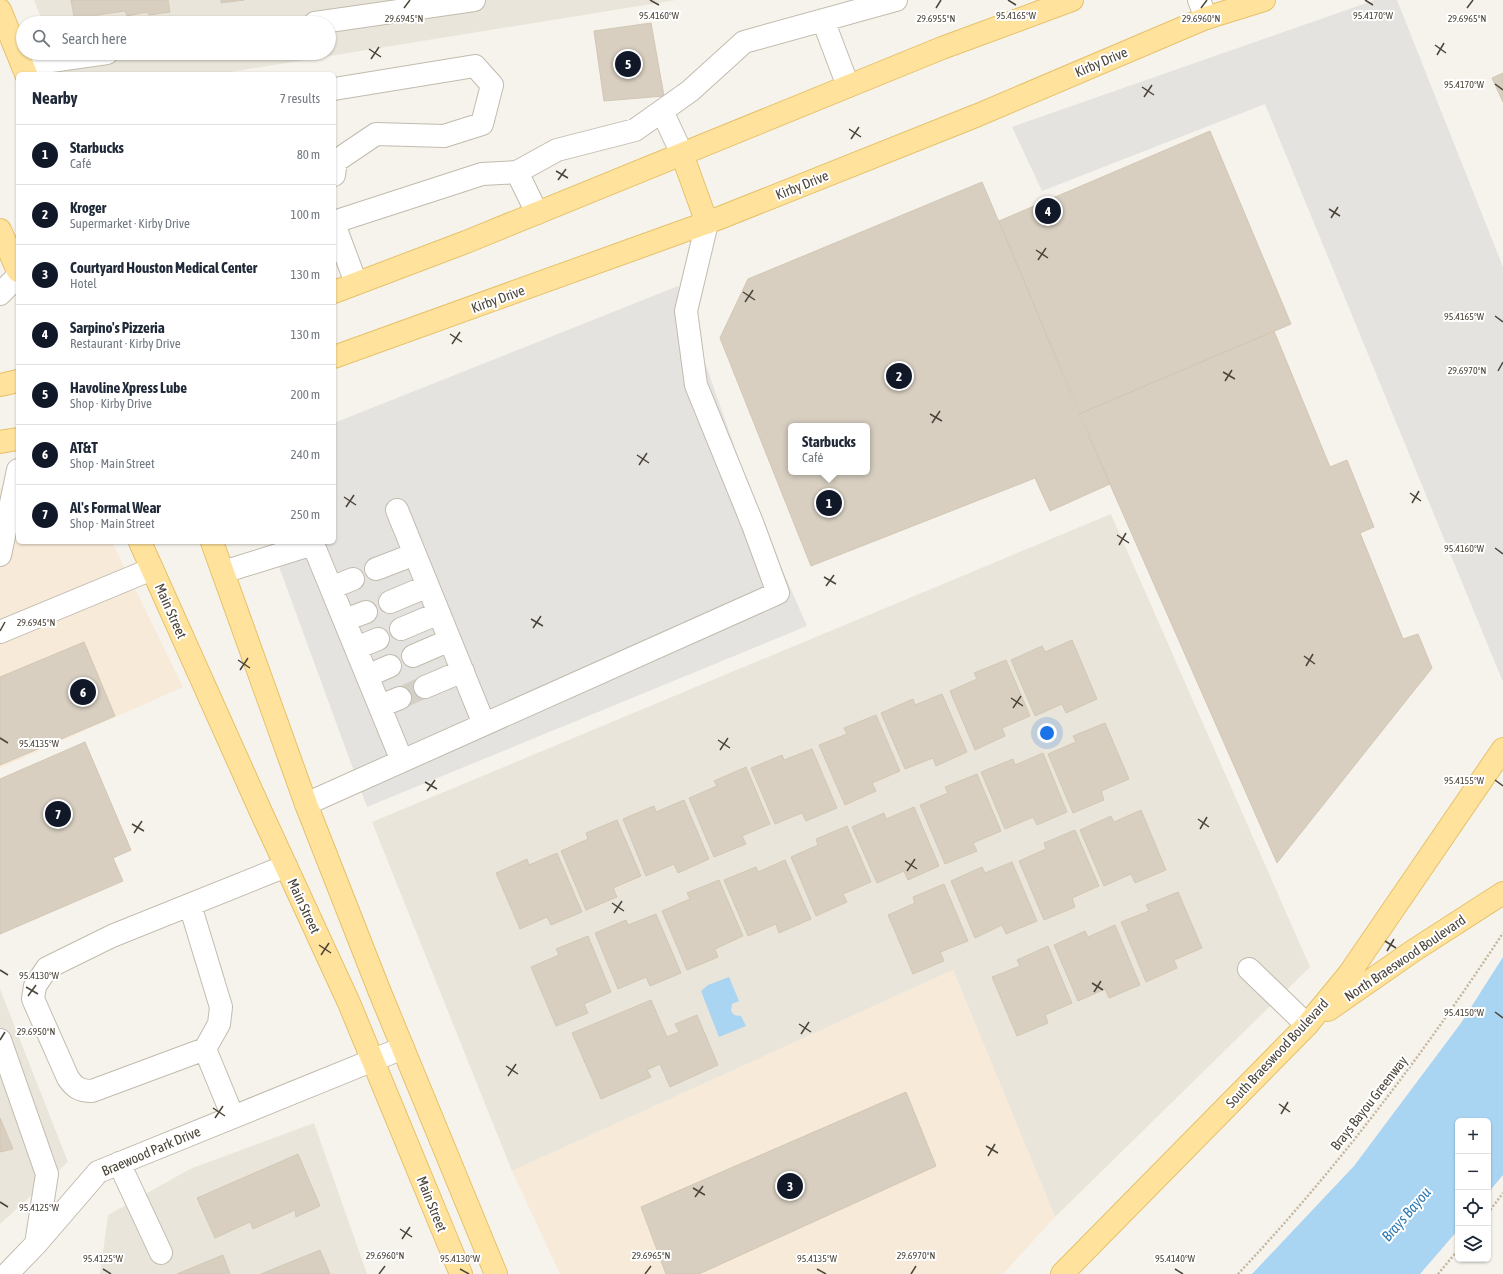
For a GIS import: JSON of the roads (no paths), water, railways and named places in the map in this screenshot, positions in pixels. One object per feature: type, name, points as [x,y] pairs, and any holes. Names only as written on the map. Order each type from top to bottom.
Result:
[{"type":"main road","points":[[336,291],[537,213],[942,48],[1072,0]]},
{"type":"main road","name":"Kirby Drive","points":[[336,356],[707,223],[978,115],[1202,9],[1264,0]]},
{"type":"main road","points":[[0,10],[16,50]]},
{"type":"main road","points":[[20,60],[24,70]]},
{"type":"main road","points":[[682,154],[707,223]]},
{"type":"main road","points":[[0,230],[16,266]]},
{"type":"main road","points":[[0,385],[16,381]]},
{"type":"main road","points":[[0,442],[16,439]]},
{"type":"main road","name":"Main Street","points":[[141,544],[349,1003],[461,1274]]},
{"type":"main road","points":[[213,544],[306,804],[403,1048],[496,1274]]},
{"type":"main road","name":"South Braeswood Boulevard","points":[[1062,1274],[1307,1025],[1349,974],[1503,749]]},
{"type":"main road","name":"North Braeswood Boulevard","points":[[1307,1025],[1483,904],[1503,892]]},
{"type":"street","points":[[336,20],[474,0]]},
{"type":"street","points":[[336,222],[482,174],[517,172],[556,150],[635,130],[690,91],[744,42],[896,0]]},
{"type":"street","points":[[823,20],[848,86]]},
{"type":"street","points":[[24,70],[73,60]]},
{"type":"street","points":[[336,89],[475,66],[492,85],[482,124],[444,136],[376,134],[336,161]]},
{"type":"street","points":[[662,112],[682,154]]},
{"type":"street","points":[[517,172],[537,213]]},
{"type":"street","points":[[306,804],[778,593],[753,525],[696,385],[686,311],[707,223]]},
{"type":"street","points":[[336,228],[356,283]]},
{"type":"street","points":[[0,294],[16,278]]},
{"type":"street","points":[[0,555],[16,479]]},
{"type":"street","points":[[397,510],[484,724]]},
{"type":"street","points":[[223,572],[313,544],[402,761]]},
{"type":"street","points":[[376,570],[415,554]]},
{"type":"street","points":[[0,632],[152,569]]},
{"type":"street","points":[[331,588],[353,579]]},
{"type":"street","points":[[390,602],[428,586]]},
{"type":"street","points":[[345,620],[366,612]]},
{"type":"street","points":[[401,629],[439,613]]},
{"type":"street","points":[[356,648],[378,639]]},
{"type":"street","points":[[413,656],[450,640]]},
{"type":"street","points":[[367,676],[390,666]]},
{"type":"street","points":[[425,687],[463,671]]},
{"type":"street","points":[[380,706],[400,698]]},
{"type":"street","points":[[190,905],[221,1007],[219,1024],[205,1049],[92,1092],[74,1087],[68,1078],[33,999],[35,986],[48,968],[112,936],[286,866]]},
{"type":"street","points":[[1249,969],[1307,1025]]},
{"type":"street","points":[[0,1040],[47,1174],[36,1244],[26,1274]]},
{"type":"street","name":"Braewood Park Drive","points":[[7,1274],[36,1244],[98,1172],[403,1048]]},
{"type":"street","points":[[205,1049],[233,1117]]},
{"type":"street","points":[[120,1163],[161,1252]]},
{"type":"water","name":"Brays Bayou","points":[[1503,957],[1503,1175],[1491,1189],[1491,1118],[1455,1118],[1455,1233],[1420,1274],[1252,1274],[1354,1166],[1461,1023]]},
{"type":"water","points":[[729,977],[739,1001],[732,1004],[731,1011],[734,1015],[741,1016],[746,1026],[719,1037],[701,991],[708,985]]},
{"type":"tunnel","points":[[400,698],[425,687]]},
{"type":"place","name":"Havoline Xpress Lube","points":[[628,64]]},
{"type":"place","name":"Sarpino's Pizzeria","points":[[1048,211]]},
{"type":"place","name":"Kroger","points":[[899,376]]},
{"type":"place","name":"Starbucks","points":[[829,503]]},
{"type":"place","name":"AT&T","points":[[83,692]]},
{"type":"place","name":"Al's Formal Wear","points":[[58,814]]},
{"type":"place","name":"Courtyard Houston Medical Center","points":[[790,1186]]}]
